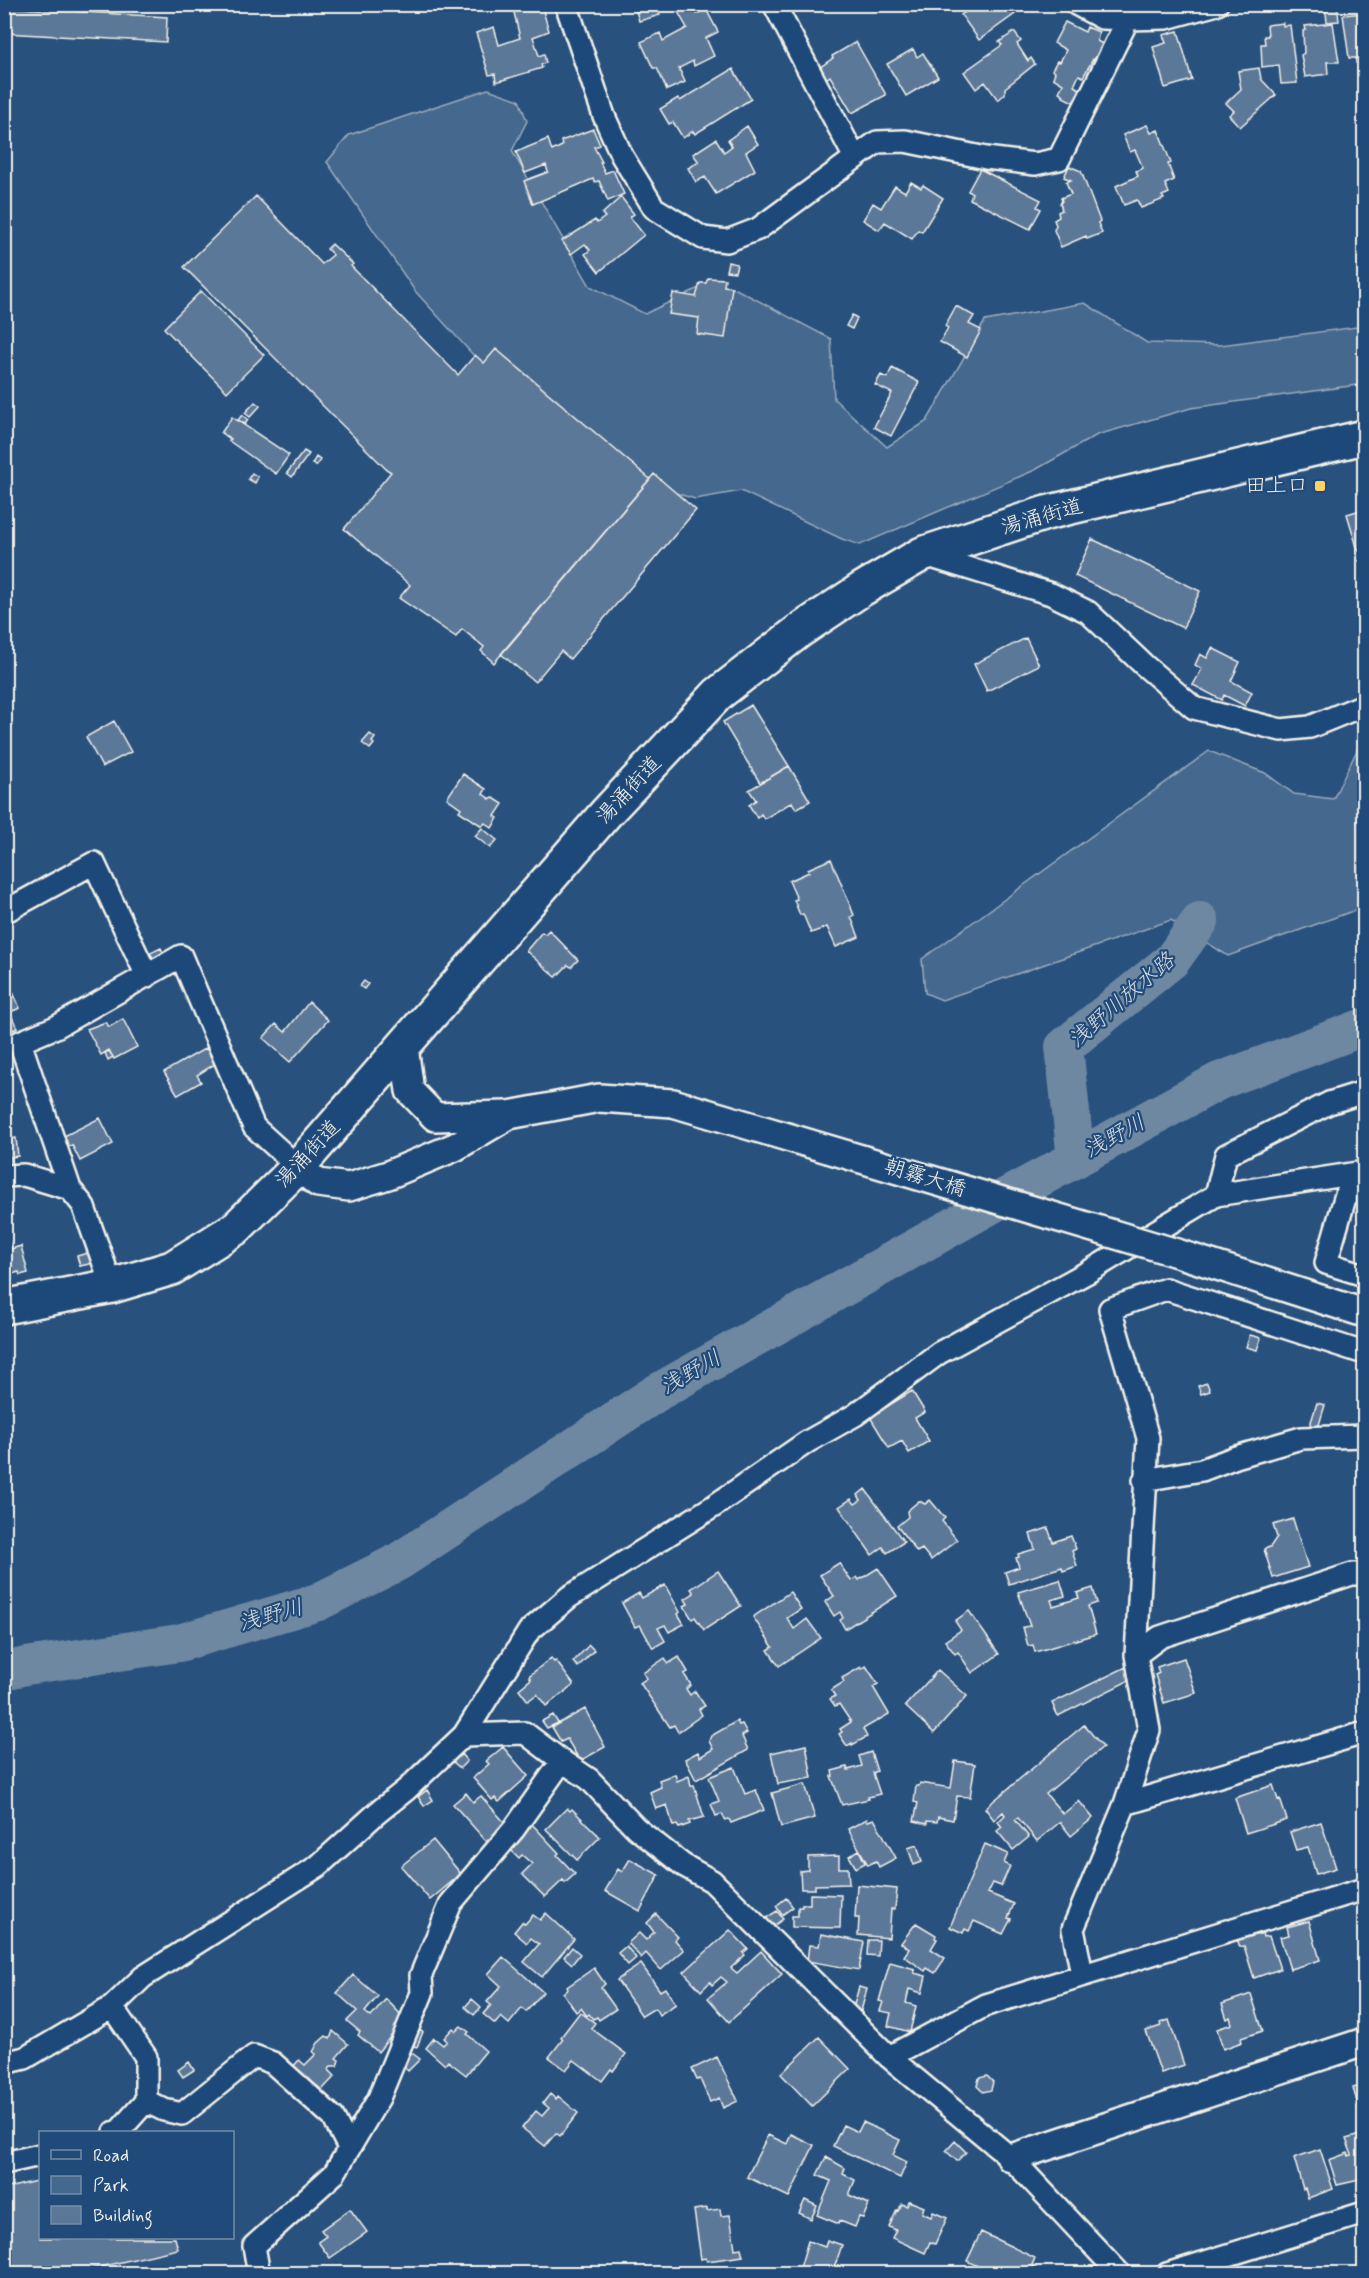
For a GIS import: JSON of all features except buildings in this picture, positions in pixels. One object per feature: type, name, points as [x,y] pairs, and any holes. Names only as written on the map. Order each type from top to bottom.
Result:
[{"type":"main road","name":"湯涌街道","points":[[4,1307],[112,1286],[172,1268],[236,1228],[298,1167],[607,812],[718,694],[799,631],[862,589],[922,554],[1046,513],[1365,437]]},
{"type":"street","points":[[566,4],[597,97],[622,156],[654,208],[704,238],[727,241],[758,229],[877,142],[905,141],[986,158],[1035,164],[1059,159],[1128,19]]},
{"type":"street","points":[[774,4],[855,158]]},
{"type":"street","points":[[1076,4],[1102,18],[1128,19],[1166,18],[1217,4]]},
{"type":"street","points":[[922,554],[1051,594],[1088,612],[1194,708],[1281,730],[1310,727],[1365,705]]},
{"type":"street","points":[[4,912],[94,863],[147,976]]},
{"type":"street","points":[[112,1286],[83,1205],[70,1189],[20,1042],[56,1027],[181,956],[254,1127],[318,1183],[349,1187],[388,1175],[455,1147],[509,1115]]},
{"type":"street","points":[[404,1047],[410,1091],[435,1117],[509,1115]]},
{"type":"street","points":[[1216,1195],[1226,1155],[1329,1103],[1365,1092]]},
{"type":"street","name":"朝霧大橋","points":[[509,1115],[599,1098],[673,1104],[1177,1253],[1365,1313]]},
{"type":"street","points":[[4,2063],[25,2058],[112,2007],[143,1977],[318,1866],[377,1813],[407,1790],[464,1735],[529,1630],[569,1597],[714,1506],[807,1443],[855,1415],[939,1353],[1088,1272],[1216,1195],[1358,1173],[1326,1263],[1365,1275]]},
{"type":"street","points":[[4,1176],[24,1175],[70,1189]]},
{"type":"street","points":[[1082,1974],[1073,1929],[1125,1804],[1149,1730],[1136,1655],[1148,1438],[1110,1309],[1166,1289],[1365,1353]]},
{"type":"street","points":[[1144,1480],[1202,1470],[1236,1457],[1301,1438],[1365,1436]]},
{"type":"street","points":[[1136,1655],[1160,1637],[1352,1574],[1365,1574]]},
{"type":"street","points":[[464,1735],[525,1733],[589,1779],[636,1828],[683,1865],[712,1881],[889,2057],[1011,2158],[1120,2274]]},
{"type":"street","points":[[1125,1804],[1365,1733]]},
{"type":"street","points":[[259,2274],[254,2247],[334,2174],[379,2098],[422,1993],[421,1976],[451,1903],[514,1829],[562,1761]]},
{"type":"street","points":[[889,2057],[986,2005],[1365,1889]]},
{"type":"street","points":[[112,2007],[146,2057],[146,2101],[118,2131]]},
{"type":"street","points":[[1011,2158],[1365,2042]]},
{"type":"street","points":[[146,2101],[164,2110],[182,2114],[254,2056],[273,2063],[333,2117],[349,2148]]},
{"type":"street","points":[[4,2163],[39,2155]]},
{"type":"street","points":[[1167,2274],[1365,2213]]},
{"type":"green space","points":[[488,89],[519,100],[527,121],[512,151],[590,286],[645,314],[707,284],[736,289],[831,339],[834,399],[887,447],[927,421],[985,321],[1085,303],[1147,343],[1221,345],[1364,326],[1364,384],[1191,408],[1097,435],[1035,470],[860,545],[842,539],[741,491],[695,499],[653,486],[484,367],[415,291],[327,162],[349,135]]},
{"type":"green space","points":[[1364,736],[1364,907],[1228,956],[1171,920],[942,1000],[925,993],[922,959],[1209,751],[1265,773],[1294,794],[1333,799]]},
{"type":"waterway","name":"浅野川放水路","points":[[1076,1159],[1064,1047],[1172,960],[1200,921]]},
{"type":"waterway","name":"浅野川","points":[[4,1671],[179,1643],[318,1602],[398,1562],[658,1392],[1009,1195],[1219,1081],[1364,1027]]},
{"type":"place","name":"田上口","points":[[1320,486]]}]
